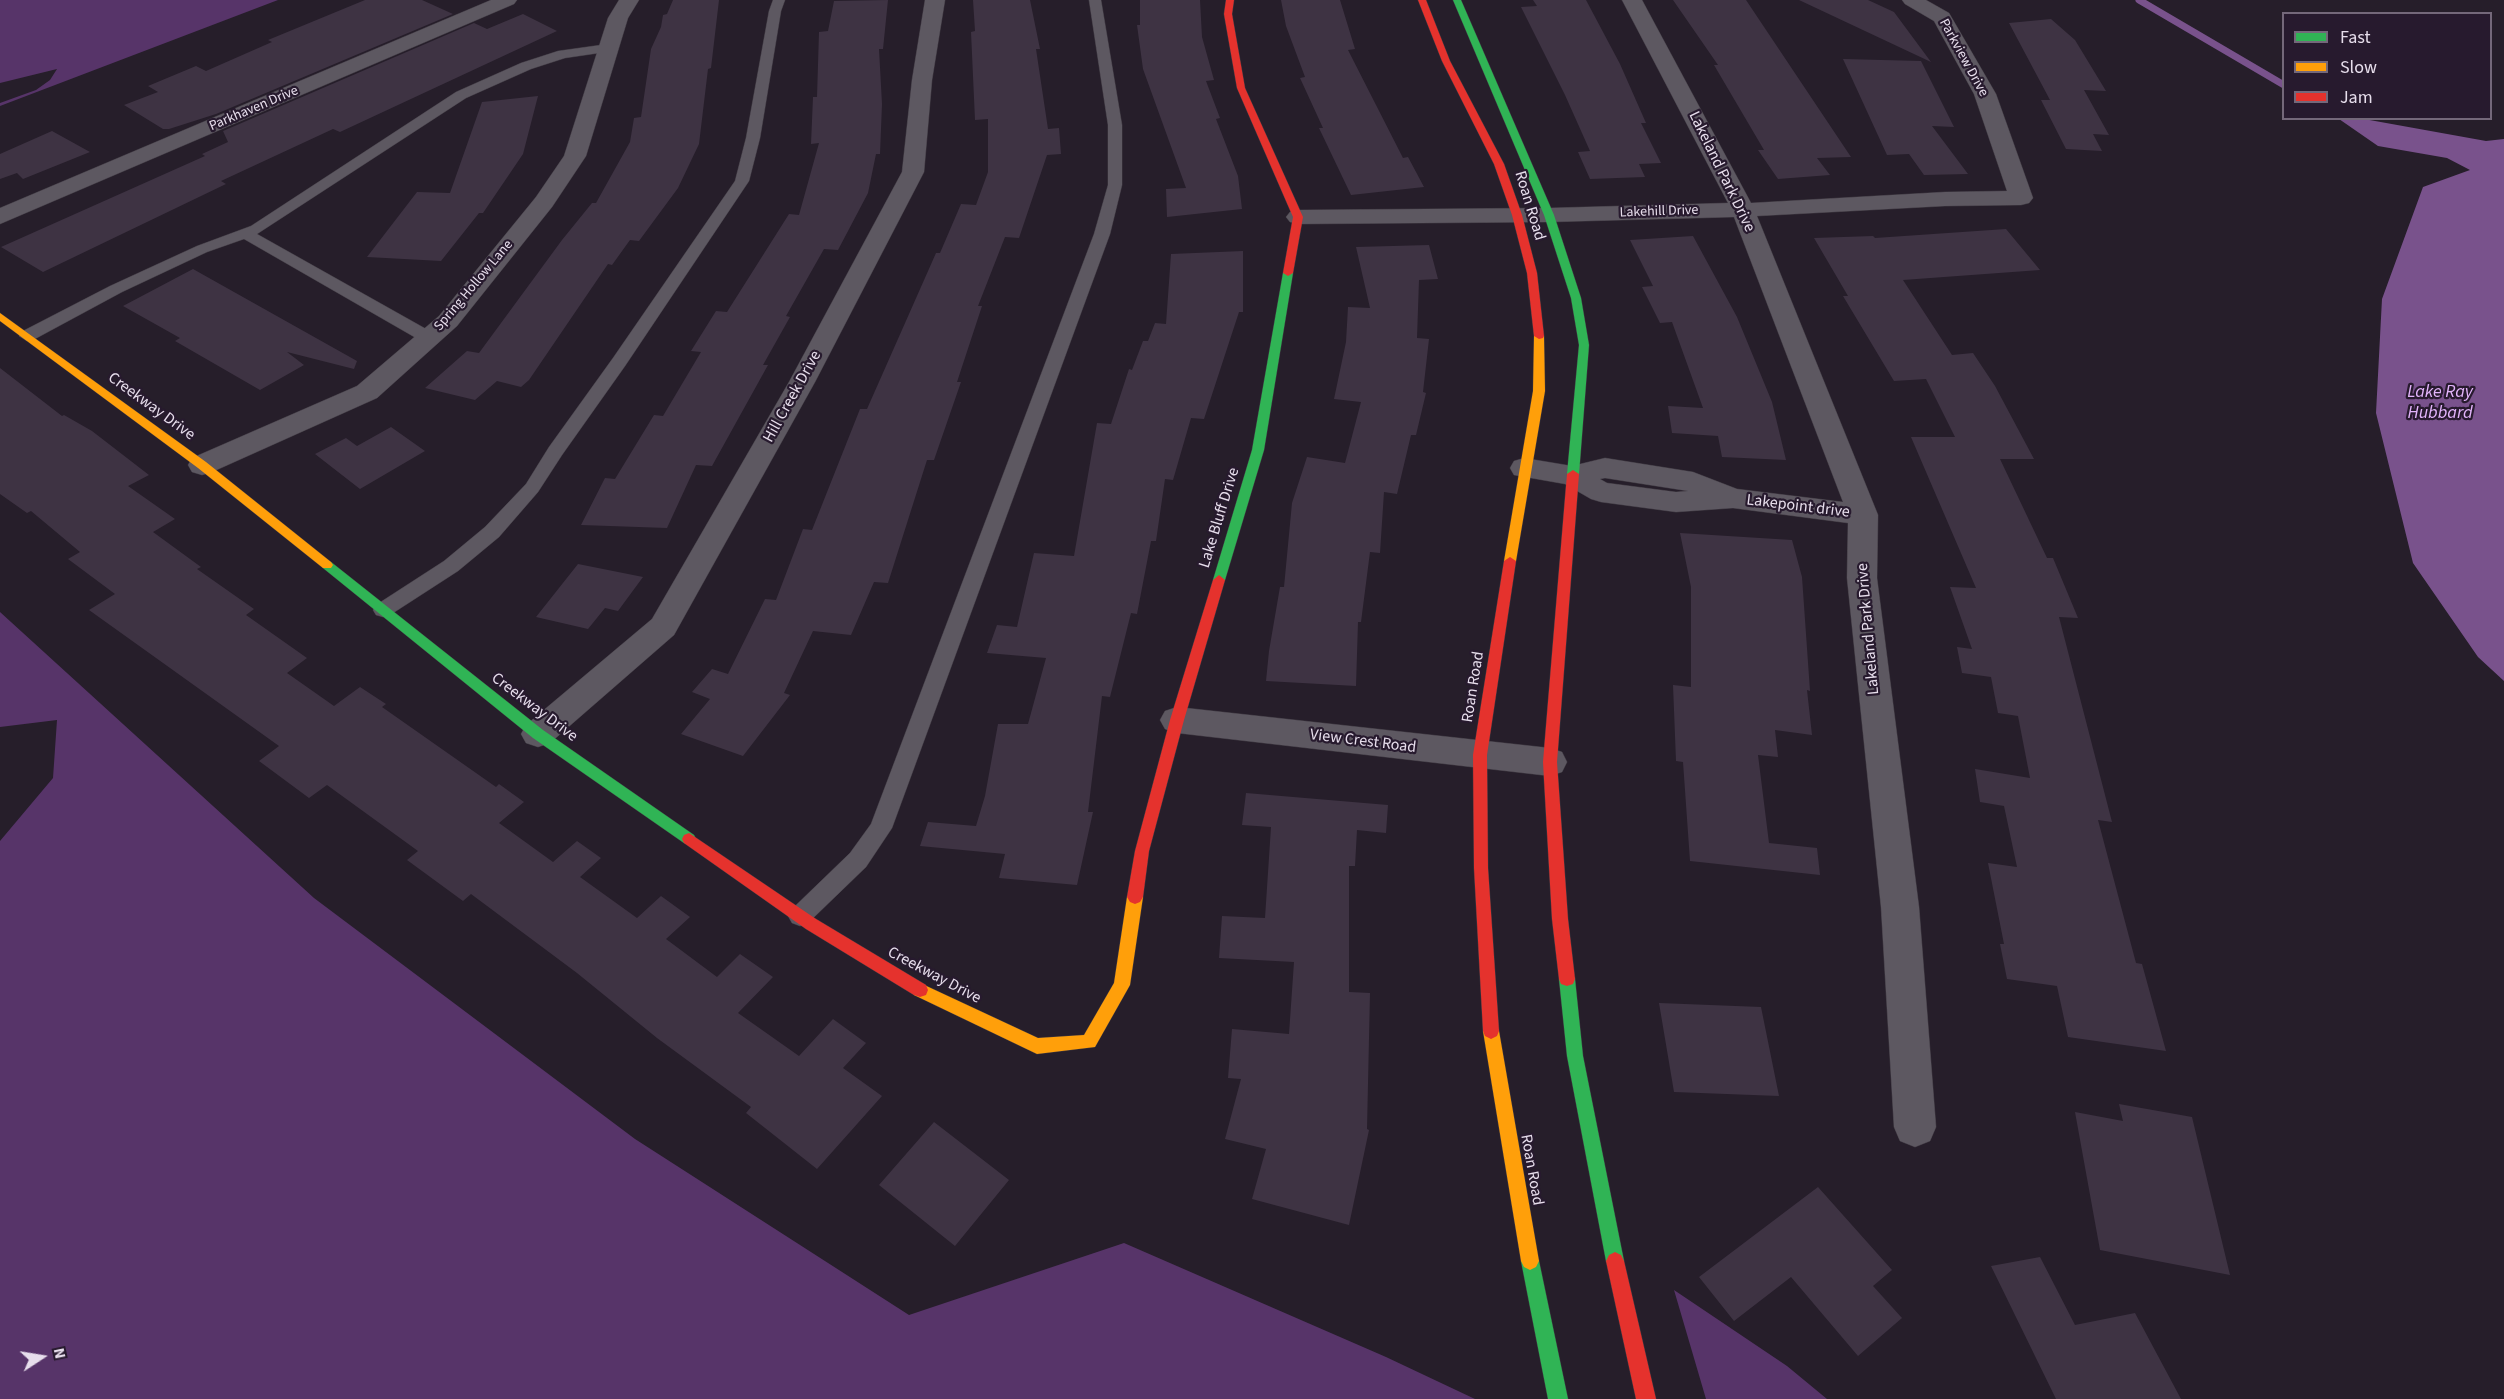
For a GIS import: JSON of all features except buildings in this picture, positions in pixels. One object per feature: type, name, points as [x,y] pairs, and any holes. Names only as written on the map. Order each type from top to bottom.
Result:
[{"type":"street","name":"Parkhaven Drive","points":[[0,217],[507,0]]},
{"type":"street","name":"Spring Hollow Lane","points":[[202,465],[367,392],[448,321],[544,202],[575,156],[618,18],[629,0]]},
{"type":"street","name":"Hill Creek Drive","points":[[538,734],[663,627],[802,382],[913,172],[922,80],[934,0]]},
{"type":"street","points":[[1230,0],[1228,14],[1241,88],[1298,218]]},
{"type":"street","name":"Roan Road","points":[[1422,0],[1446,62],[1499,164],[1517,215],[1532,273],[1539,327],[1539,391],[1524,468],[1480,755],[1481,868],[1492,1047],[1529,1257],[1558,1399]]},
{"type":"street","name":"Roan Road","points":[[1458,0],[1549,215],[1576,298],[1584,345],[1550,762],[1560,919],[1575,1056],[1608,1228],[1646,1399]]},
{"type":"street","name":"Lakeland Park Drive","points":[[1632,0],[1743,210],[1863,515],[1862,578],[1900,907],[1915,1127]]},
{"type":"street","name":"Parkview Drive","points":[[1912,0],[1942,17],[1984,94],[2021,198]]},
{"type":"street","name":"Lakehill Drive","points":[[1298,218],[1743,210],[1945,199],[2021,198]]},
{"type":"street","name":"Lake Bluff Drive","points":[[1089,1042],[1122,986],[1142,851],[1177,720],[1258,450],[1298,218]]},
{"type":"street","name":"Creekway Drive","points":[[0,316],[202,465],[538,734],[800,916],[909,985],[1037,1046],[1089,1042]]},
{"type":"street","name":"Lakepoint drive","points":[[1524,468],[1572,476],[1601,492],[1676,502],[1733,498],[1863,515]]},
{"type":"street","name":"View Crest Road","points":[[1177,720],[1550,762]]},
{"type":"lane","points":[[383,610],[452,566],[492,532],[532,488],[555,451],[619,362],[741,181],[753,138],[775,11],[779,0]]},
{"type":"lane","points":[[800,916],[858,860],[881,828],[1102,234],[1115,185],[1115,125],[1095,0]]},
{"type":"lane","points":[[27,336],[116,289],[202,249],[256,229],[461,95],[535,63],[563,54],[608,48]]},
{"type":"lane","points":[[245,233],[429,338]]},
{"type":"shaded area","points":[[0,0],[278,0],[0,106],[0,103],[36,90],[50,80],[57,69],[0,83]]},
{"type":"shaded area","points":[[0,612],[314,898],[635,1139],[909,1315],[1124,1243],[1386,1357],[1475,1399],[0,1399],[0,841],[53,778],[57,720],[0,727]]},
{"type":"shaded area","points":[[1674,1290],[1787,1366],[1827,1399],[1706,1399]]},
{"type":"water","name":"Lake Ray Hubbard","points":[[2340,120],[2370,120],[2486,141],[2504,139],[2504,681],[2478,657],[2413,563],[2376,413],[2382,299],[2423,187],[2470,170],[2447,158],[2378,146]]},
{"type":"waterway","points":[[2139,0],[2282,84]]},
{"type":"traffic: fast","points":[[1457,0],[1549,215],[1576,298],[1584,345],[1573,474]]},
{"type":"traffic: fast","points":[[1219,580],[1258,450],[1288,273]]},
{"type":"traffic: fast","points":[[327,565],[538,734],[689,839]]},
{"type":"traffic: fast","points":[[1567,979],[1575,1056],[1615,1261]]},
{"type":"traffic: fast","points":[[1530,1261],[1558,1399]]},
{"type":"traffic: slow","points":[[0,316],[202,465],[327,565]]},
{"type":"traffic: slow","points":[[1510,561],[1539,391],[1539,336]]},
{"type":"traffic: slow","points":[[920,990],[1037,1046],[1089,1042],[1122,985],[1135,897]]},
{"type":"traffic: slow","points":[[1491,1031],[1530,1261]]},
{"type":"traffic: jam","points":[[1230,0],[1228,14],[1241,88],[1298,217],[1288,273]]},
{"type":"traffic: jam","points":[[1422,0],[1446,61],[1499,164],[1517,215],[1532,273],[1539,336]]},
{"type":"traffic: jam","points":[[1567,979],[1560,919],[1550,762],[1573,474]]},
{"type":"traffic: jam","points":[[1491,1031],[1481,868],[1480,755],[1510,561]]},
{"type":"traffic: jam","points":[[1135,897],[1142,851],[1177,720],[1219,580]]},
{"type":"traffic: jam","points":[[689,839],[811,924],[920,990]]},
{"type":"traffic: jam","points":[[1615,1261],[1646,1399]]}]
